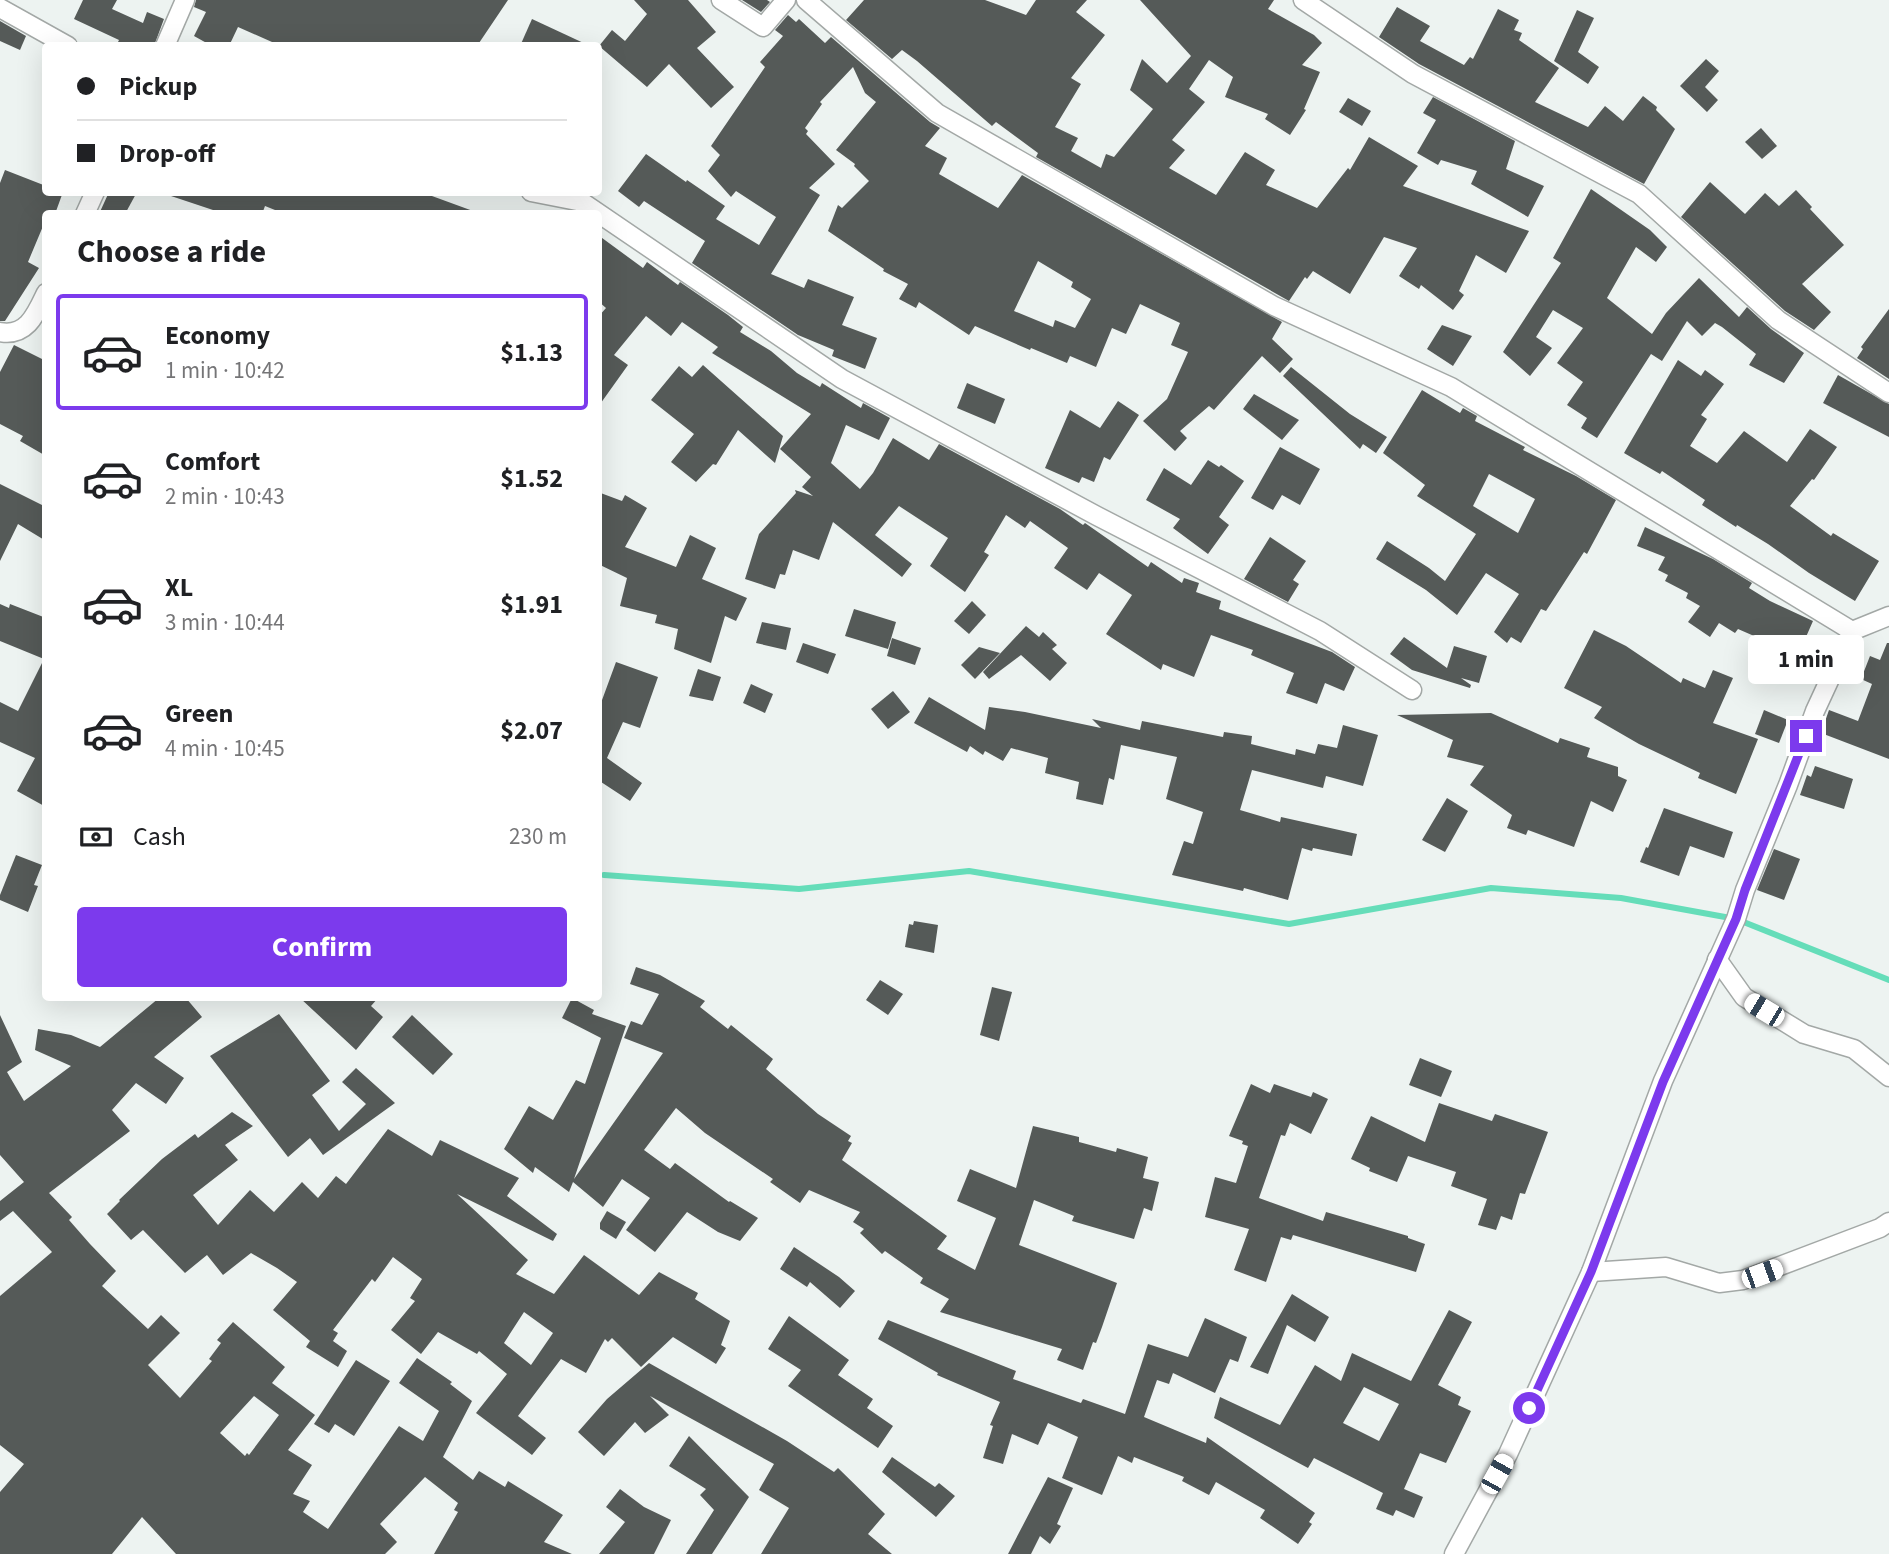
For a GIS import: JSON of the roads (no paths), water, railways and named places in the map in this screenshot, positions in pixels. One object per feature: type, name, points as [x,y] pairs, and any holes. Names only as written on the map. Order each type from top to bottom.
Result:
[{"type":"street","points":[[167,42],[185,0]]},
{"type":"street","points":[[721,0],[763,27],[786,0]]},
{"type":"street","points":[[806,0],[937,113],[1273,306],[1451,387],[1852,631]]},
{"type":"street","points":[[1303,0],[1413,74],[1639,194],[1778,320],[1889,393]]},
{"type":"street","points":[[0,8],[61,42]]},
{"type":"street","points":[[551,196],[582,202],[594,210]]},
{"type":"street","points":[[602,216],[842,379],[1097,516],[1320,631],[1412,690]]},
{"type":"street","points":[[0,332],[4,334],[23,329],[32,321],[42,301]]},
{"type":"street","points":[[1454,1554],[1508,1454],[1591,1272],[1663,1082],[1736,919],[1815,711],[1852,631],[1889,616]]},
{"type":"street","points":[[1717,959],[1744,998],[1804,1034],[1854,1049],[1889,1077]]},
{"type":"street","points":[[1591,1272],[1666,1267],[1719,1283],[1743,1280],[1880,1228],[1889,1222]]},
{"type":"waterway","points":[[604,875],[799,889],[969,871],[1289,924],[1491,888],[1621,898],[1736,919],[1889,980]]}]
